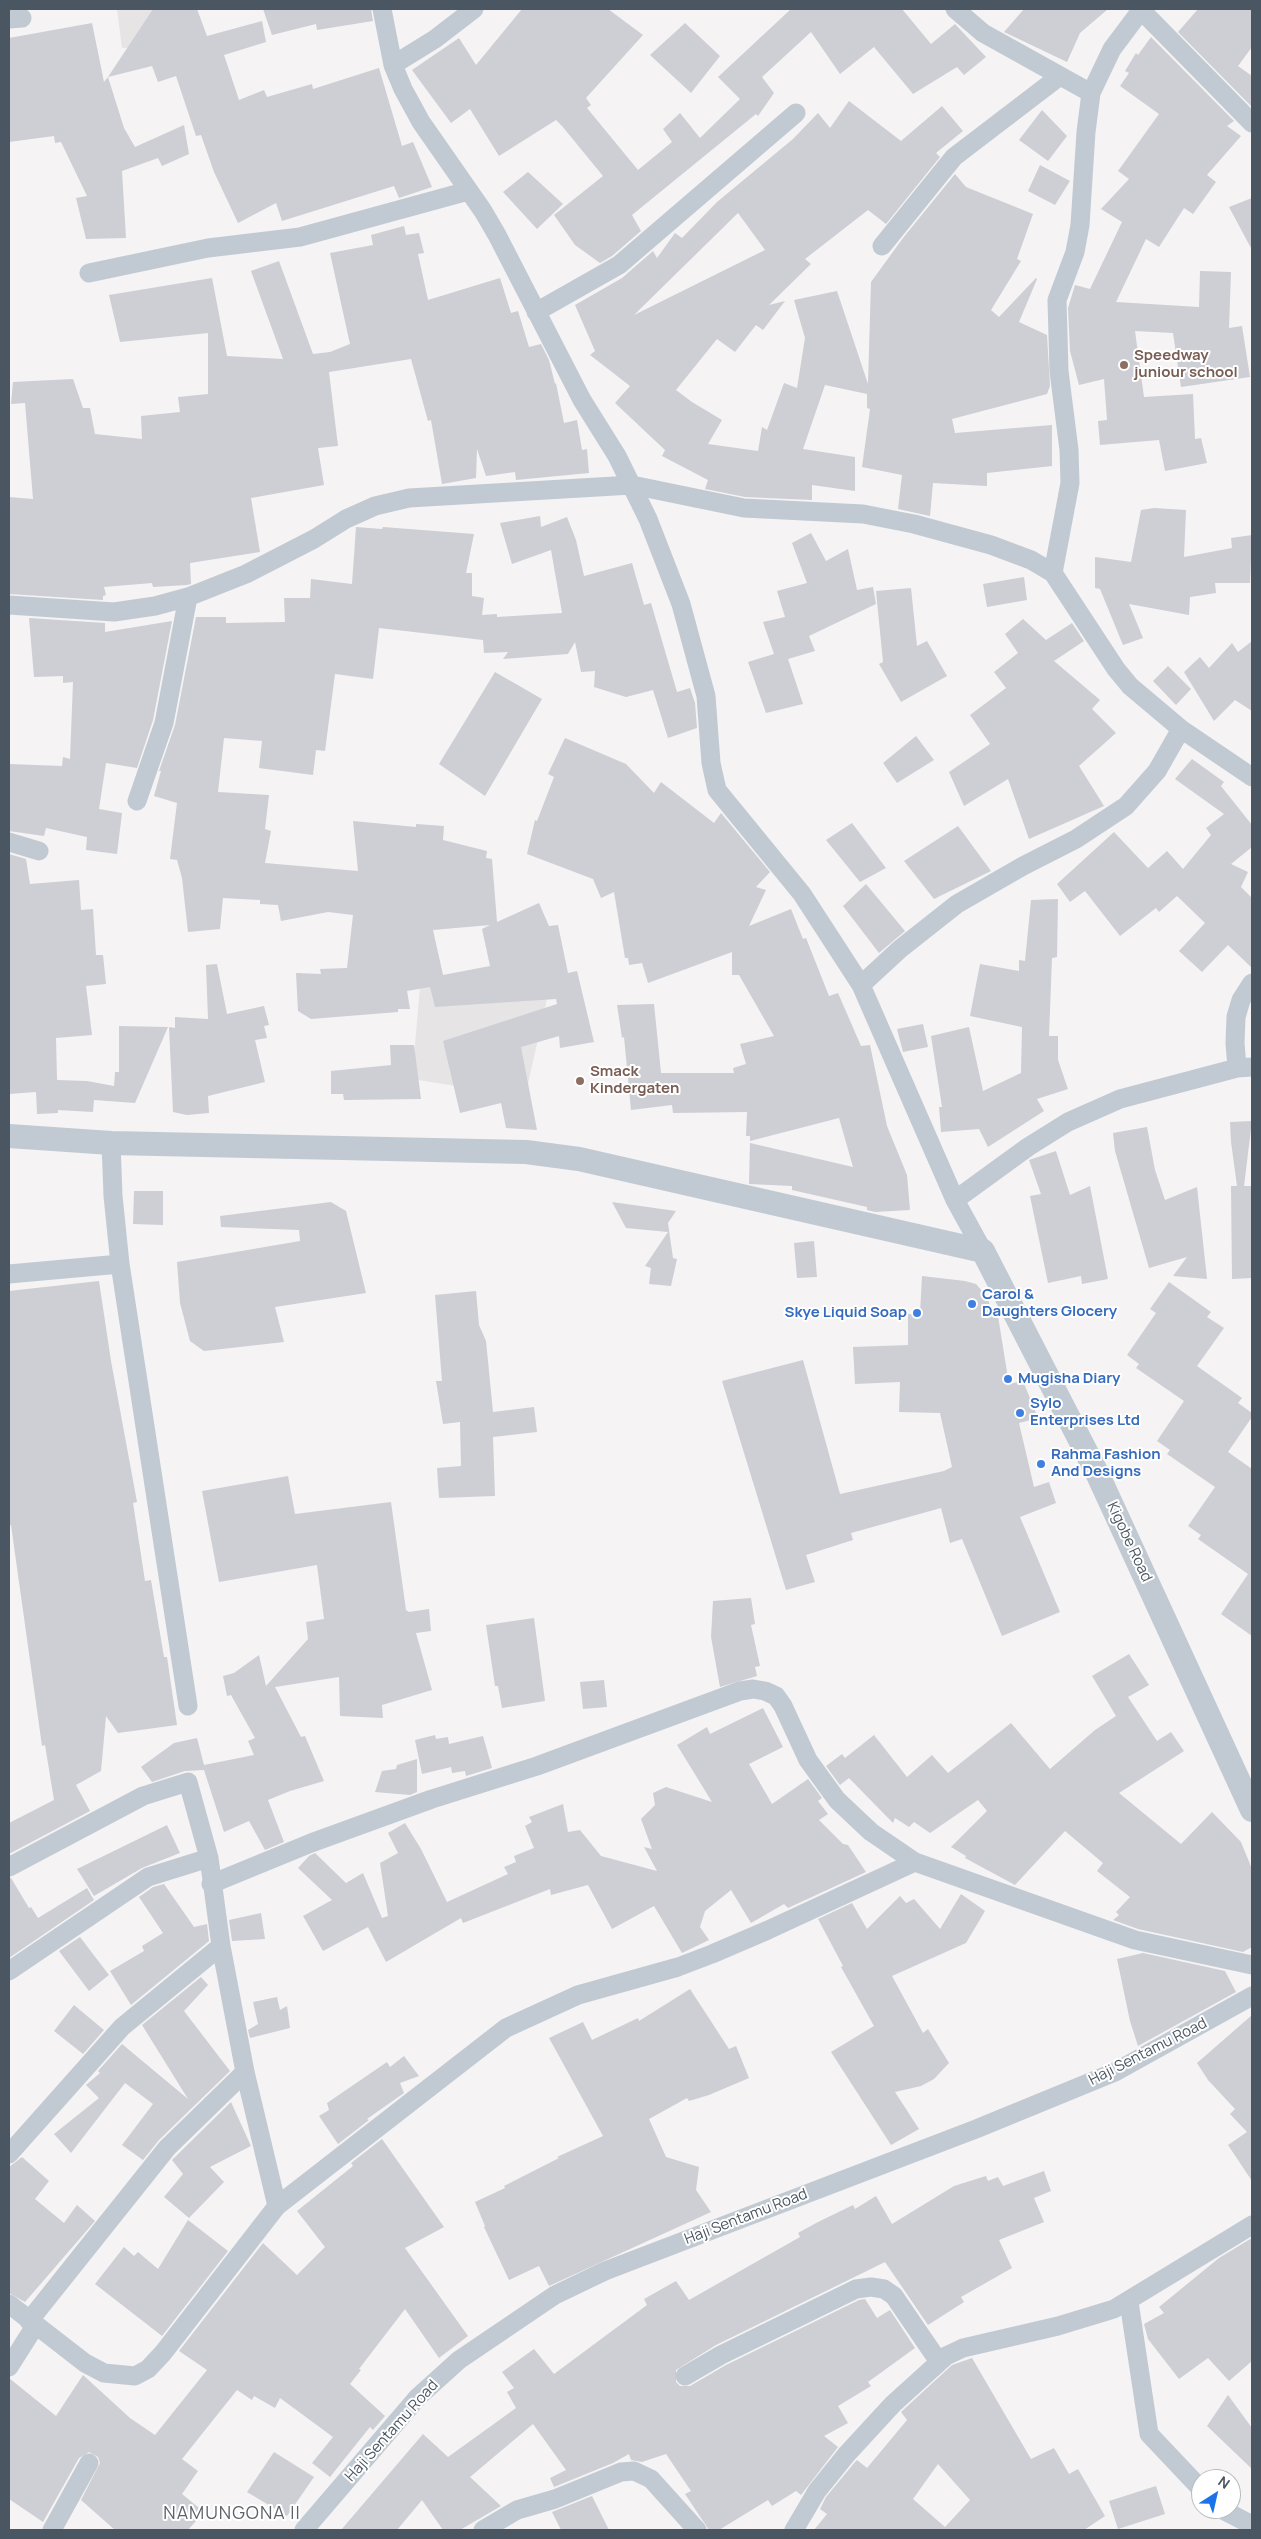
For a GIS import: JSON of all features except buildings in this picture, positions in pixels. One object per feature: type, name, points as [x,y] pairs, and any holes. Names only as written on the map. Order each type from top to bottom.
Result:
[{"type":"street","points":[[382,9],[393,65],[403,89],[421,122],[483,211],[582,400],[632,485],[681,604],[706,696],[711,763],[717,790],[797,887],[861,985],[955,1200],[982,1251]]},
{"type":"street","points":[[393,65],[435,39],[474,9]]},
{"type":"street","points":[[955,9],[983,33],[1091,93]]},
{"type":"street","points":[[1052,573],[1070,483],[1069,450],[1058,354],[1057,300],[1075,252],[1080,226],[1086,132],[1091,93],[1112,49],[1142,9],[1252,123]]},
{"type":"street","points":[[882,246],[954,157],[1060,76]]},
{"type":"street","points":[[536,312],[619,265],[796,113]]},
{"type":"street","points":[[89,273],[208,248],[300,237],[468,191]]},
{"type":"street","points":[[9,605],[114,612],[155,606],[188,597],[246,574],[375,506],[409,498],[632,485],[744,508],[843,512],[914,524],[992,545],[1031,560],[1052,573],[1116,669],[1148,703],[1181,729],[1252,777]]},
{"type":"street","points":[[137,801],[164,723],[188,597]]},
{"type":"street","points":[[861,985],[900,949],[957,904],[1023,866],[1076,839],[1126,806],[1139,794],[1157,772],[1181,729]]},
{"type":"street","points":[[9,842],[38,850]]},
{"type":"street","points":[[955,1200],[994,1170],[1068,1122],[1120,1099],[1245,1068],[1235,1043],[1236,1017],[1241,1000],[1252,983]]},
{"type":"street","points":[[9,1136],[110,1143],[526,1152],[579,1159],[982,1251]]},
{"type":"street","points":[[110,1143],[120,1264],[188,1706]]},
{"type":"street","name":"Kigobe Road","points":[[982,1251],[1098,1475],[1252,1810]]},
{"type":"street","points":[[9,1274],[120,1264]]},
{"type":"street","points":[[212,1884],[311,1843],[432,1799],[537,1766],[753,1688],[765,1690],[780,1701],[808,1760],[837,1800],[871,1832],[915,1862],[1135,1940],[1252,1965]]},
{"type":"street","points":[[9,1867],[143,1796],[188,1782],[209,1858],[221,1946],[245,2072],[277,2206]]},
{"type":"street","points":[[9,1971],[148,1877],[209,1858]]},
{"type":"street","points":[[9,2304],[32,2324],[85,2363],[104,2373],[135,2376],[148,2369],[163,2353],[277,2206],[506,2028],[578,1996],[678,1968],[768,1930],[915,1862]]},
{"type":"street","points":[[9,2154],[122,2027],[221,1946]]},
{"type":"street","name":"Haji Sentamu Road","points":[[305,2530],[418,2397],[459,2360],[555,2295],[605,2271],[976,2129],[1115,2072],[1252,1996]]},
{"type":"street","points":[[9,2367],[32,2324],[167,2148],[245,2072]]},
{"type":"street","points":[[794,2530],[817,2491],[846,2455],[892,2404],[940,2362],[963,2348],[1096,2316],[1128,2302],[1252,2225]]},
{"type":"street","points":[[685,2376],[721,2355],[856,2289],[871,2287],[884,2289],[894,2296],[940,2362]]},
{"type":"street","points":[[1128,2302],[1149,2434],[1191,2478]]},
{"type":"street","points":[[52,2530],[89,2463]]},
{"type":"street","points":[[483,2530],[517,2510],[555,2499],[621,2472],[634,2470],[651,2480],[697,2530]]},
{"type":"street","points":[[1240,2519],[1252,2525]]},
{"type":"shaded area","points":[[117,9],[174,9],[165,47],[122,48]]},
{"type":"shaded area","points":[[421,976],[551,981],[525,1097],[412,1079]]},
{"type":"place","name":"Speedway juniour school","points":[[1124,365]]},
{"type":"place","name":"Smack Kindergaten","points":[[580,1081]]},
{"type":"place","name":"Carol & Daughters Glocery","points":[[972,1304]]},
{"type":"place","name":"Skye Liquid Soap","points":[[917,1313]]},
{"type":"place","name":"Mugisha Diary","points":[[1008,1379]]},
{"type":"place","name":"Sylo Enterprises Ltd","points":[[1020,1413]]},
{"type":"place","name":"Rahma Fashion And Designs","points":[[1041,1464]]},
{"type":"district","name":"NAMUNGONA II","points":[[232,2514]]}]
